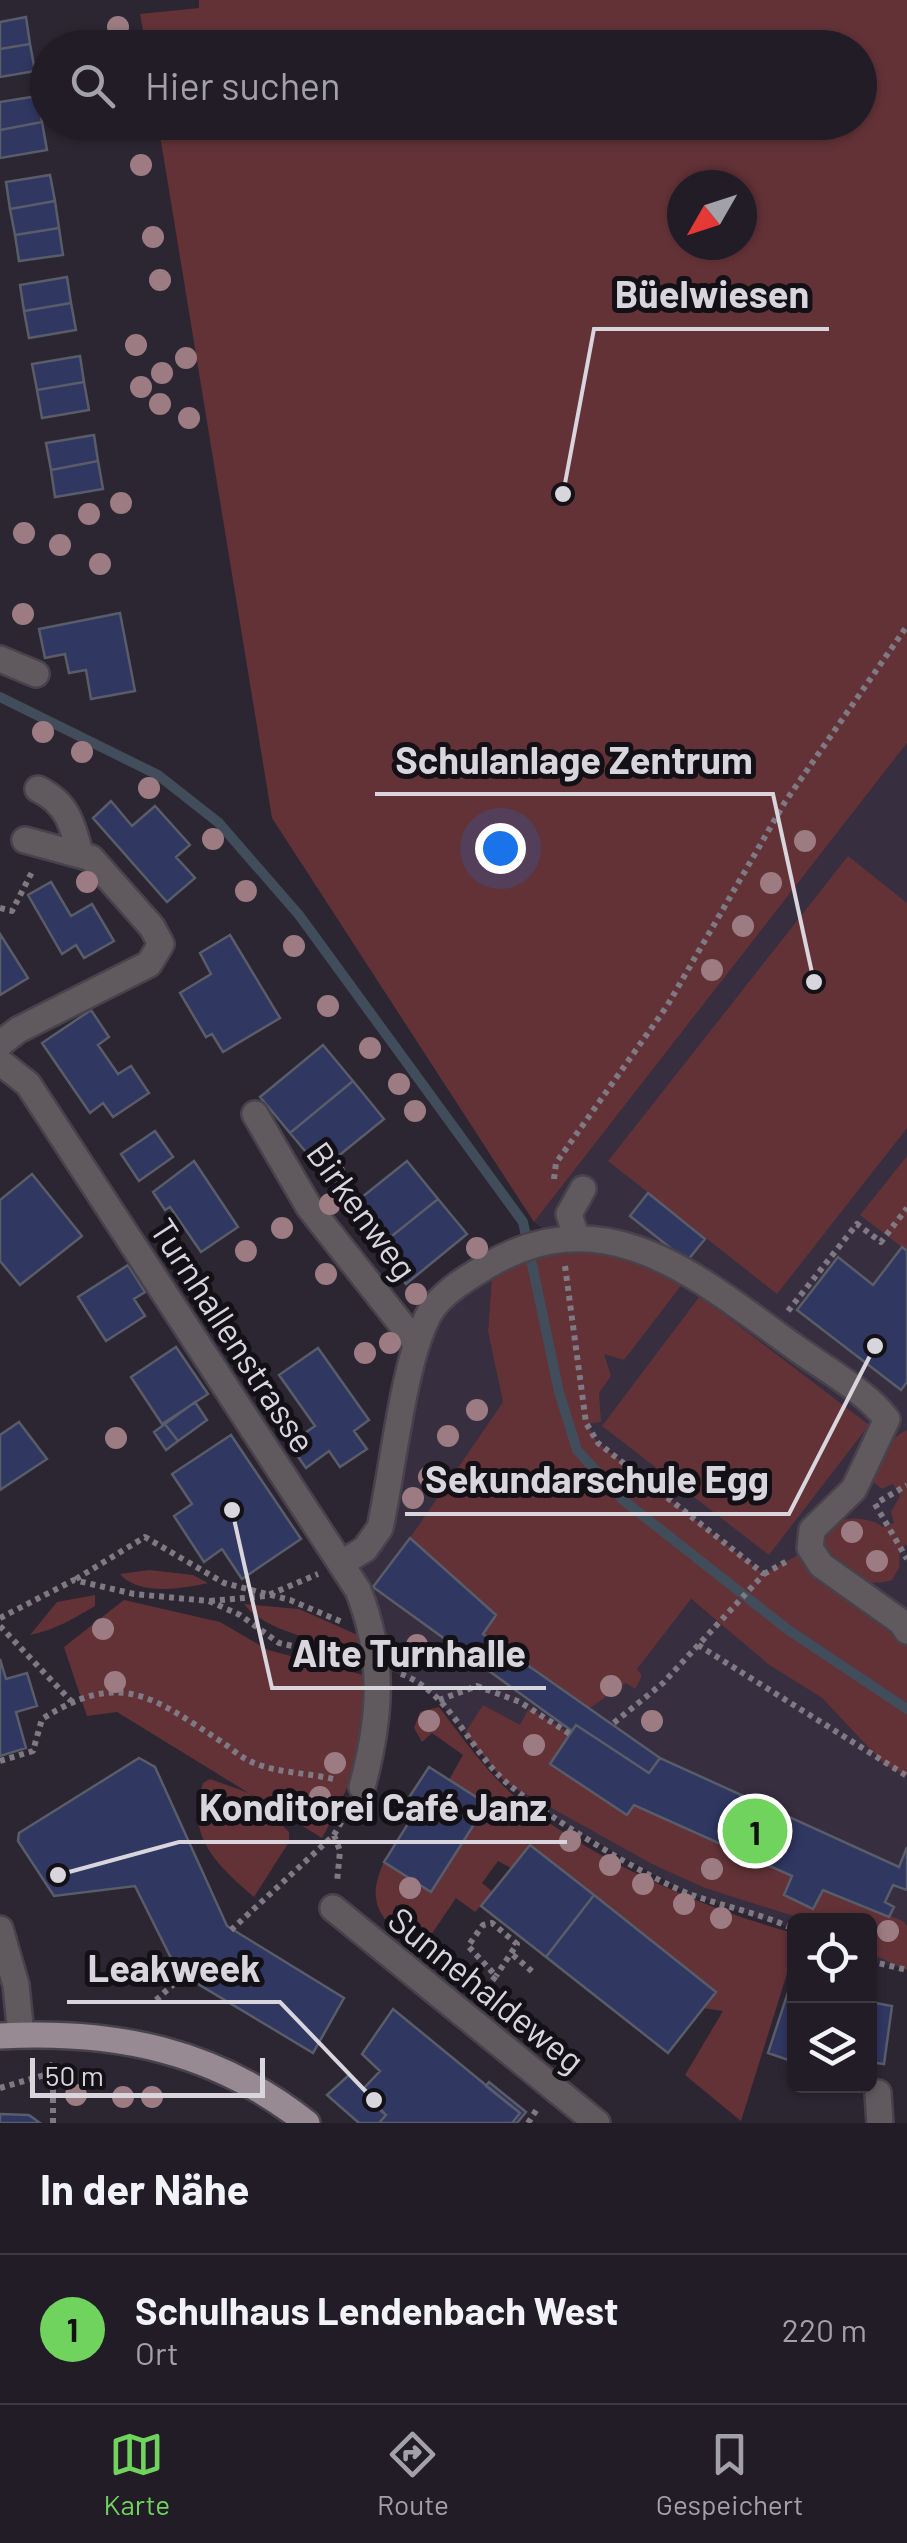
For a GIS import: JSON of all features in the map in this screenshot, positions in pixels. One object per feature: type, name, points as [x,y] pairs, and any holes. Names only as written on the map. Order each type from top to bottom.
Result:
[{"type":"main road","points":[[10,2035],[71,2033],[176,2050],[230,2072],[307,2123]]},
{"type":"street","points":[[0,659],[36,674]]},
{"type":"street","points":[[38,788],[55,797],[70,816],[80,853]]},
{"type":"street","points":[[0,1044],[18,1030],[149,964],[160,951],[152,928],[99,866],[80,853],[35,843]]},
{"type":"street","name":"Turnhallenstrasse","points":[[0,1062],[28,1084],[358,1590],[378,1665],[377,1733],[362,1787]]},
{"type":"street","name":"Birkenweg","points":[[255,1114],[309,1208],[417,1344]]},
{"type":"street","points":[[583,1189],[561,1239],[646,1249],[667,1260],[879,1408],[888,1419],[854,1489],[812,1530],[810,1548],[821,1565],[905,1623]]},
{"type":"street","name":"Birkenweg","points":[[342,1563],[365,1549],[380,1528],[417,1344],[430,1312],[466,1279],[514,1250],[561,1239]]},
{"type":"street","name":"Sunnehaldeweg","points":[[333,1908],[597,2123]]},
{"type":"street","points":[[0,1929],[16,1985],[10,2035]]},
{"type":"street","points":[[878,2092],[880,2123]]},
{"type":"path","points":[[554,1182],[556,1163],[667,1006],[785,802],[907,626]]},
{"type":"path","points":[[0,908],[12,911],[35,843]]},
{"type":"path","points":[[790,1308],[858,1224],[881,1242],[907,1208]]},
{"type":"path","points":[[561,1239],[586,1423],[598,1444],[764,1574],[698,1646],[633,1710],[610,1726]]},
{"type":"path","points":[[875,1504],[907,1485]]},
{"type":"path","points":[[888,1526],[907,1559]]},
{"type":"path","points":[[71,1701],[0,1622],[145,1537],[224,1583],[372,1631]]},
{"type":"path","points":[[74,1580],[134,1594],[208,1601],[266,1596],[342,1563]]},
{"type":"path","points":[[208,1601],[240,1615],[279,1643],[378,1665],[416,1679],[439,1700],[505,1782],[563,1822],[689,1894],[787,1927]]},
{"type":"path","points":[[698,1646],[907,1776]]},
{"type":"path","points":[[439,1700],[477,1686],[520,1702],[570,1734]]},
{"type":"path","points":[[0,1761],[33,1751],[42,1719],[71,1701],[99,1692],[130,1691],[154,1698],[255,1764],[362,1787]]},
{"type":"path","points":[[231,1930],[334,1835],[340,1851],[333,1908]]},
{"type":"path","points":[[463,2016],[496,1976],[512,1955],[517,1944],[492,1923],[483,1925],[468,1946],[496,1976]]},
{"type":"path","points":[[512,1955],[536,1974]]},
{"type":"path","points":[[877,1963],[907,1970]]},
{"type":"path","points":[[156,2000],[184,1975]]},
{"type":"path","points":[[0,2088],[48,2074],[53,2062],[54,2123]]},
{"type":"shaded area","points":[[199,0],[907,0],[907,743],[534,1222],[272,818],[161,140],[877,140],[877,30],[143,30],[140,14],[199,8]]},
{"type":"shaded area","points":[[907,743],[907,1674],[764,1574],[598,1443],[586,1423],[559,1241],[534,1222]]},
{"type":"shaded area","points":[[848,856],[907,903],[907,1128],[777,1294],[608,1161]]},
{"type":"shaded area","points":[[907,1156],[907,1251],[860,1215]]},
{"type":"shaded area","points":[[559,1241],[690,1274],[624,1360],[604,1354],[611,1376],[599,1393],[601,1422],[587,1424],[598,1443],[764,1574],[810,1548],[907,1631],[907,1776],[885,1765],[822,1698],[768,1664],[691,1599],[637,1669],[642,1676],[635,1689],[626,1683],[587,1710],[483,1634],[496,1615],[410,1538],[503,1402],[488,1331],[493,1262]]},
{"type":"shaded area","points":[[493,1262],[488,1331],[690,1599],[768,1663],[822,1698],[885,1765],[907,1776],[907,1970],[877,1963],[877,1913],[787,1913],[787,1927],[689,1894],[563,1823],[505,1782],[428,1688],[378,1665],[342,1563],[365,1549],[430,1311]]},
{"type":"shaded area","points":[[700,1296],[869,1425],[769,1555],[602,1426]]},
{"type":"shaded area","points":[[907,1430],[907,1545],[900,1547],[899,1568],[892,1580],[883,1582],[850,1578],[827,1557],[825,1535],[829,1527],[846,1519],[866,1520],[883,1527],[894,1523],[891,1512],[900,1496],[893,1484],[882,1489],[874,1483],[884,1452]]},
{"type":"shaded area","points":[[149,1570],[193,1575],[208,1583],[173,1589],[149,1588],[120,1574]]},
{"type":"shaded area","points":[[95,1595],[95,1606],[56,1627],[30,1635],[57,1602]]},
{"type":"shaded area","points":[[124,1600],[220,1622],[268,1650],[367,1676],[365,1721],[357,1760],[322,1838],[117,1712],[87,1716],[64,1647]]},
{"type":"shaded area","points":[[244,1604],[299,1609],[360,1636],[366,1649],[283,1630]]},
{"type":"shaded area","points":[[483,1705],[520,1725],[529,1708],[570,1734],[550,1764],[791,1876],[784,1895],[812,1908],[823,1890],[903,1921],[907,1926],[907,1970],[877,1956],[877,1913],[787,1914],[705,1888],[652,1864],[505,1782],[465,1733]]},
{"type":"shaded area","points":[[439,1707],[513,1795],[574,1839],[684,1895],[787,1931],[787,1973],[741,2121],[685,2075],[723,2011],[703,2008],[716,1991],[530,1845],[511,1868],[498,1861],[482,1883],[493,1892],[475,1912],[456,1898],[431,1935],[396,1905],[390,1925],[384,1918],[376,1895],[384,1862],[431,1892],[487,1805],[449,1780],[463,1755],[432,1733],[422,1742],[414,1728],[420,1712]]},
{"type":"shaded area","points":[[210,1779],[249,1793],[289,1832],[289,1842],[254,1897],[216,1860],[201,1834],[198,1802],[203,1783]]},
{"type":"building","points":[[26,17],[30,44],[0,49],[0,22]]},
{"type":"building","points":[[30,44],[30,72],[0,77],[0,49]]},
{"type":"building","points":[[30,97],[30,124],[0,130],[0,102]]},
{"type":"building","points":[[30,124],[30,140],[45,140],[47,150],[0,158],[0,130]]},
{"type":"building","points":[[50,175],[55,201],[10,209],[6,182]]},
{"type":"building","points":[[55,201],[59,228],[15,235],[10,209]]},
{"type":"building","points":[[59,228],[63,255],[19,261],[15,235]]},
{"type":"building","points":[[67,277],[71,303],[24,311],[20,285]]},
{"type":"building","points":[[71,303],[76,330],[29,338],[24,311]]},
{"type":"building","points":[[80,356],[84,382],[37,390],[32,364]]},
{"type":"building","points":[[84,382],[89,410],[42,418],[37,390]]},
{"type":"building","points":[[94,435],[98,461],[51,470],[46,443]]},
{"type":"building","points":[[98,461],[103,489],[55,497],[51,470]]},
{"type":"building","points":[[120,613],[135,691],[91,699],[86,670],[69,673],[65,654],[45,658],[39,629]]},
{"type":"building","points":[[111,801],[132,826],[155,806],[190,845],[176,857],[195,878],[167,902],[93,818]]},
{"type":"building","points":[[51,882],[71,916],[92,904],[114,941],[84,958],[76,945],[62,954],[28,895]]},
{"type":"building","points":[[0,934],[28,978],[0,995]]},
{"type":"building","points":[[230,935],[280,1018],[223,1052],[212,1034],[206,1037],[180,993],[211,974],[200,953]]},
{"type":"building","points":[[91,1010],[109,1037],[98,1045],[118,1074],[131,1066],[149,1093],[113,1117],[103,1103],[90,1113],[42,1043]]},
{"type":"building","points":[[323,1045],[353,1081],[290,1133],[260,1097]]},
{"type":"building","points":[[353,1081],[384,1119],[321,1170],[290,1133]]},
{"type":"building","points":[[155,1131],[173,1157],[139,1181],[121,1154]]},
{"type":"building","points":[[194,1161],[238,1227],[201,1252],[170,1207],[165,1210],[153,1192]]},
{"type":"building","points":[[407,1161],[438,1199],[377,1248],[346,1210]]},
{"type":"building","points":[[32,1174],[82,1236],[20,1285],[0,1261],[0,1200]]},
{"type":"building","points":[[648,1193],[705,1239],[687,1261],[630,1216]]},
{"type":"building","points":[[438,1199],[467,1234],[406,1284],[377,1248]]},
{"type":"building","points":[[902,1247],[907,1251],[907,1382],[901,1390],[797,1310],[838,1257],[873,1285]]},
{"type":"building","points":[[128,1265],[145,1292],[134,1299],[145,1316],[106,1341],[78,1297]]},
{"type":"building","points":[[176,1347],[208,1394],[162,1424],[131,1377]]},
{"type":"building","points":[[318,1348],[369,1420],[354,1431],[367,1449],[340,1467],[329,1451],[306,1468],[289,1444],[315,1426],[279,1375]]},
{"type":"building","points":[[195,1402],[207,1420],[178,1441],[165,1424]]},
{"type":"building","points":[[19,1422],[47,1459],[0,1490],[0,1435]]},
{"type":"building","points":[[165,1424],[178,1441],[166,1450],[154,1432]]},
{"type":"building","points":[[231,1435],[301,1539],[242,1579],[222,1549],[204,1562],[174,1516],[192,1504],[172,1474]]},
{"type":"building","points":[[410,1538],[496,1615],[483,1634],[660,1758],[649,1773],[576,1725],[572,1731],[373,1587]]},
{"type":"building","points":[[0,1659],[6,1679],[27,1673],[37,1706],[16,1712],[26,1748],[0,1756]]},
{"type":"building","points":[[576,1725],[649,1773],[660,1758],[899,1867],[907,1847],[907,1890],[893,1885],[885,1902],[894,1907],[889,1917],[823,1890],[813,1909],[784,1895],[792,1876],[634,1805],[627,1815],[550,1764]]},
{"type":"building","points":[[139,1758],[155,1767],[227,1926],[344,1998],[313,2053],[178,1972],[135,1886],[54,1896],[18,1841],[19,1833]]},
{"type":"building","points":[[429,1767],[487,1804],[431,1892],[384,1862],[421,1803],[410,1796]]},
{"type":"building","points":[[530,1845],[594,1895],[546,1957],[481,1906]]},
{"type":"building","points":[[594,1895],[716,1992],[668,2053],[546,1957]]},
{"type":"building","points":[[787,1995],[787,2060],[768,2053]]},
{"type":"building","points":[[877,2003],[892,2006],[884,2064],[877,2063]]},
{"type":"building","points":[[393,2009],[520,2113],[512,2123],[379,2123],[386,2115],[365,2098],[369,2092],[364,2088],[380,2071],[362,2054]]},
{"type":"building","points":[[349,2075],[386,2115],[379,2123],[359,2123],[327,2095]]},
{"type":"building","points":[[489,2082],[526,2112],[517,2123],[512,2123],[520,2113],[486,2086]]},
{"type":"building","points":[[0,2114],[29,2115],[40,2123],[0,2123]]},
{"type":"waterway","points":[[0,697],[158,775],[219,823],[299,915],[523,1222],[559,1392],[577,1450],[623,1500],[787,1629],[907,1709]]},
{"type":"place","name":"Büelwiesen","points":[[563,494]]},
{"type":"place","name":"Schulanlage Zentrum","points":[[814,982]]},
{"type":"place","name":"Sekundarschule Egg","points":[[875,1346]]},
{"type":"place","name":"Alte Turnhalle","points":[[232,1510]]},
{"type":"place","name":"Schulhaus Lendenbach West","points":[[755,1831]]},
{"type":"place","name":"Konditorei Café Janz","points":[[58,1875]]},
{"type":"place","name":"Leakweek","points":[[374,2100]]}]
